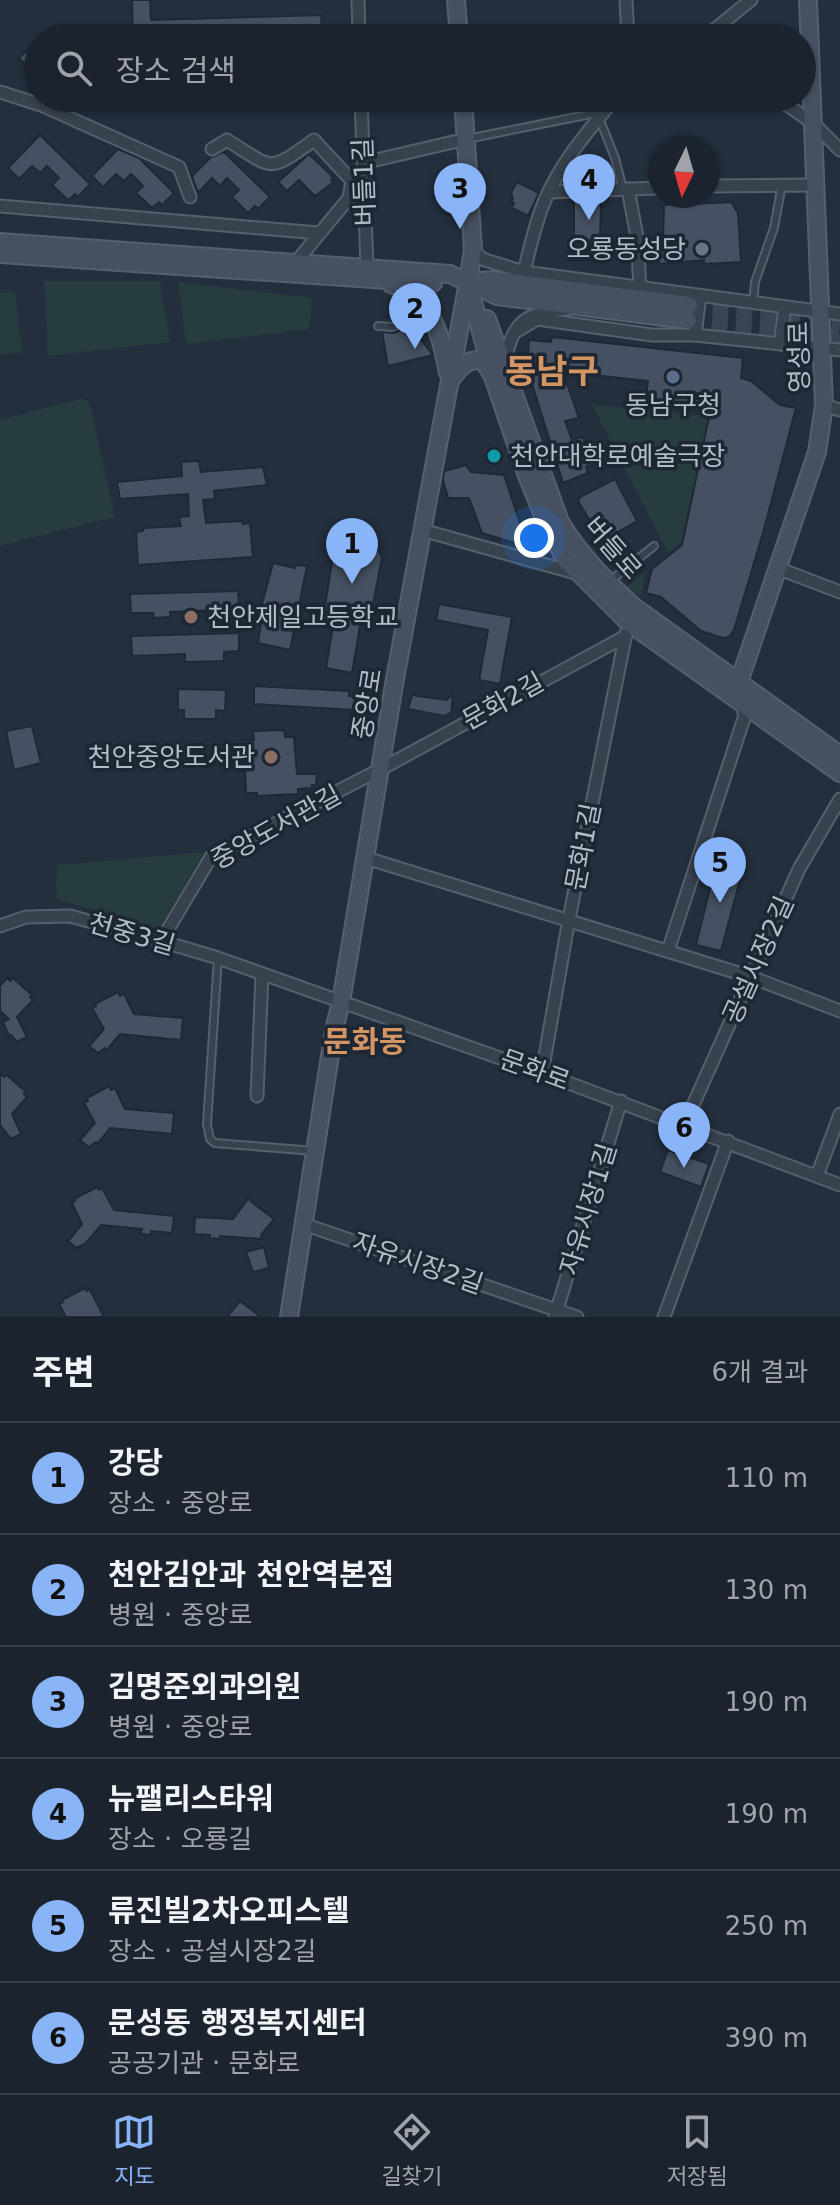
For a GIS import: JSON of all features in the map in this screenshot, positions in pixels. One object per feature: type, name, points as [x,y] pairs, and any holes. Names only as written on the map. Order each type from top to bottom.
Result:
[{"type":"street","points":[[358,0],[359,24]]},
{"type":"street","points":[[456,0],[458,24]]},
{"type":"street","points":[[626,0],[627,24]]},
{"type":"street","points":[[721,24],[751,0]]},
{"type":"street","name":"영성로","points":[[808,0],[809,24]]},
{"type":"street","points":[[0,92],[24,100]]},
{"type":"street","points":[[57,112],[179,167],[190,197]]},
{"type":"street","name":"버들1길","points":[[361,112],[372,273]]},
{"type":"street","name":"중앙로","points":[[289,1317],[334,1030],[473,249],[464,112]]},
{"type":"street","points":[[524,272],[538,218],[549,192],[575,147],[604,112]]},
{"type":"street","points":[[797,112],[840,150]]},
{"type":"street","name":"영성로","points":[[739,690],[832,408],[832,350],[822,312],[813,112]]},
{"type":"street","points":[[363,163],[466,139]]},
{"type":"street","points":[[212,149],[227,140],[268,165],[281,163],[314,140],[352,181],[349,198],[296,262]]},
{"type":"street","points":[[720,186],[816,185]]},
{"type":"street","points":[[549,192],[648,188]]},
{"type":"street","points":[[625,189],[637,237],[640,288]]},
{"type":"street","points":[[0,206],[319,233]]},
{"type":"street","points":[[0,242],[296,262],[452,284],[494,280],[696,315]]},
{"type":"street","points":[[473,249],[482,259],[524,272],[640,288],[696,315],[780,344],[832,350]]},
{"type":"street","points":[[0,254],[372,273],[406,290],[423,304],[437,326],[449,382]]},
{"type":"street","points":[[468,282],[497,296],[580,307],[696,315]]},
{"type":"street","name":"버들로","points":[[468,282],[546,523],[565,559],[627,629],[739,690],[840,755]]},
{"type":"street","points":[[517,331],[537,319],[652,335],[696,315],[753,303],[840,314]]},
{"type":"street","points":[[449,382],[460,366],[478,359],[498,371],[509,341],[523,321],[536,313],[580,307]]},
{"type":"street","points":[[780,344],[785,307]]},
{"type":"street","name":"버들로","points":[[498,371],[560,522],[576,549],[633,606],[840,773]]},
{"type":"street","name":"버들로","points":[[422,530],[579,574]]},
{"type":"street","points":[[777,568],[840,592]]},
{"type":"street","name":"문화2길","points":[[381,769],[627,629]]},
{"type":"street","name":"문화1길","points":[[542,1073],[569,919],[627,629]]},
{"type":"street","points":[[668,951],[745,715],[739,690]]},
{"type":"street","name":"중앙도서관길","points":[[161,941],[211,857],[381,769]]},
{"type":"street","name":"공설시장2길","points":[[684,1125],[799,869],[840,799]]},
{"type":"street","points":[[366,858],[751,977],[840,1011]]},
{"type":"street","name":"천중3길","points":[[0,926],[26,917],[70,916],[218,958],[341,1002]]},
{"type":"street","points":[[257,1096],[262,975]]},
{"type":"street","name":"문화로","points":[[341,1002],[621,1101],[840,1185]]},
{"type":"street","name":"자유시장1길","points":[[556,1314],[621,1101]]},
{"type":"street","points":[[817,1176],[840,1114]]},
{"type":"street","points":[[664,1317],[728,1141]]},
{"type":"street","name":"자유시장2길","points":[[303,1224],[556,1314],[577,1317]]},
{"type":"lane","points":[[466,139],[602,115],[625,189]]},
{"type":"lane","points":[[753,303],[755,282],[774,228],[782,184]]},
{"type":"lane","points":[[378,326],[392,327],[428,312]]},
{"type":"lane","points":[[608,583],[654,546]]},
{"type":"lane","points":[[218,958],[207,1124],[210,1139],[215,1143],[315,1151]]},
{"type":"green space","points":[[44,281],[160,281],[170,342],[48,356]]},
{"type":"green space","points":[[178,282],[312,298],[309,329],[186,344]]},
{"type":"green space","points":[[15,291],[22,352],[0,355],[0,293]]},
{"type":"green space","points":[[81,399],[90,405],[115,517],[0,546],[0,420]]},
{"type":"green space","points":[[592,404],[713,417],[708,422],[681,543],[668,553]]},
{"type":"green space","points":[[647,570],[637,609],[619,593]]},
{"type":"green space","points":[[204,852],[160,927],[153,928],[56,899],[57,865]]},
{"type":"building","points":[[132,0],[150,0],[151,20],[321,15],[322,24],[133,24]]},
{"type":"building","points":[[40,135],[90,184],[78,197],[75,194],[68,200],[52,185],[59,178],[47,166],[40,173],[32,166],[19,179],[8,168]]},
{"type":"building","points":[[118,149],[139,158],[174,193],[162,205],[159,202],[152,208],[136,193],[143,186],[131,174],[124,181],[116,174],[103,187],[92,176]]},
{"type":"building","points":[[224,152],[270,197],[258,209],[255,206],[248,213],[232,197],[239,190],[227,178],[220,186],[212,178],[199,192],[196,188],[192,176],[211,157]]},
{"type":"building","points":[[309,154],[333,177],[331,180],[334,182],[315,196],[299,180],[287,191],[278,182]]},
{"type":"building","points":[[517,182],[539,193],[528,216],[512,208],[511,193]]},
{"type":"building","points":[[574,201],[601,202],[600,240],[574,240]]},
{"type":"building","points":[[731,202],[738,213],[741,262],[704,264],[704,260],[659,264],[657,239],[663,238],[664,208],[720,208],[720,203]]},
{"type":"building","points":[[410,326],[433,355],[388,366],[382,332],[394,333]]},
{"type":"building","points":[[552,337],[743,358],[741,378],[751,381],[780,405],[796,408],[763,533],[734,630],[729,637],[701,631],[661,597],[646,593],[652,569],[682,545],[710,412],[645,404],[648,381],[563,372],[579,418],[565,421],[572,440],[583,437],[592,465],[586,467],[588,473],[563,483],[527,368],[529,340],[551,342]]},
{"type":"building","points":[[199,461],[201,472],[263,467],[267,485],[214,491],[215,499],[203,500],[206,523],[250,523],[253,557],[138,565],[136,532],[143,531],[143,528],[181,526],[179,517],[189,516],[188,494],[120,499],[117,482],[182,476],[181,462]]},
{"type":"building","points":[[466,465],[471,472],[504,475],[528,547],[482,533],[469,498],[448,498],[444,471]]},
{"type":"building","points":[[615,479],[637,521],[602,541],[578,501],[580,497]]},
{"type":"building","points":[[346,544],[377,548],[382,557],[370,621],[361,620],[352,673],[326,668],[335,614],[324,612],[334,549],[339,550]]},
{"type":"building","points":[[273,563],[295,568],[296,565],[307,566],[290,650],[258,643],[261,624],[257,623]]},
{"type":"building","points":[[238,591],[239,609],[170,612],[170,617],[154,618],[153,613],[131,613],[130,594]]},
{"type":"building","points":[[439,604],[512,617],[500,684],[479,680],[488,630],[436,620]]},
{"type":"building","points":[[239,633],[239,651],[224,652],[224,661],[185,662],[185,654],[132,656],[131,636]]},
{"type":"building","points":[[254,686],[349,691],[349,696],[355,697],[354,710],[254,704]]},
{"type":"building","points":[[178,689],[226,690],[225,711],[216,710],[216,719],[184,719],[184,710],[178,710]]},
{"type":"building","points":[[412,695],[446,700],[453,695],[451,713],[444,716],[408,709]]},
{"type":"building","points":[[32,726],[41,763],[14,770],[6,731]]},
{"type":"building","name":"천안중앙도서관","points":[[284,730],[285,737],[294,737],[297,774],[317,774],[316,785],[298,789],[298,794],[257,796],[257,793],[246,793],[244,740],[254,740],[253,731]]},
{"type":"building","points":[[719,852],[745,861],[721,951],[696,945]]},
{"type":"building","points":[[7,978],[10,981],[13,978],[32,995],[33,1000],[17,1017],[27,1037],[17,1042],[9,1036],[3,1022],[9,1019],[0,1011],[0,986]]},
{"type":"building","points":[[118,992],[120,996],[124,994],[134,1014],[183,1018],[181,1040],[120,1034],[107,1050],[105,1048],[98,1053],[89,1046],[104,1029],[92,1008]]},
{"type":"building","points":[[0,1073],[4,1077],[7,1075],[26,1092],[27,1097],[12,1114],[21,1134],[11,1139],[0,1125]]},
{"type":"building","points":[[109,1086],[111,1090],[115,1088],[125,1109],[174,1113],[172,1134],[110,1128],[98,1143],[89,1147],[80,1140],[95,1123],[84,1103],[88,1101],[87,1098]]},
{"type":"building","points":[[668,1150],[709,1164],[701,1187],[660,1172]]},
{"type":"building","points":[[97,1187],[99,1190],[102,1188],[114,1210],[174,1216],[172,1233],[151,1231],[151,1235],[141,1234],[142,1229],[101,1225],[85,1244],[76,1248],[68,1241],[82,1224],[72,1203]]},
{"type":"building","points":[[248,1199],[274,1219],[261,1235],[262,1239],[220,1236],[220,1239],[194,1234],[195,1217],[233,1219]]},
{"type":"building","points":[[264,1247],[269,1268],[253,1272],[246,1252]]},
{"type":"building","points":[[85,1288],[86,1291],[90,1290],[104,1317],[66,1317],[59,1304]]},
{"type":"building","points":[[240,1301],[261,1317],[227,1317]]},
{"type":"tunnel","points":[[689,305],[840,326]]},
{"type":"tunnel","points":[[688,320],[840,342]]},
{"type":"place","name":"뉴팰리스타워","points":[[589,220]]},
{"type":"place","name":"김명준외과의원","points":[[460,229]]},
{"type":"place","name":"오룡동성당","points":[[702,249]]},
{"type":"place","name":"천안김안과 천안역본점","points":[[415,349]]},
{"type":"place","name":"동남구청","points":[[673,377]]},
{"type":"place","name":"천안대학로예술극장","points":[[494,456]]},
{"type":"place","name":"강당","points":[[352,584]]},
{"type":"place","name":"천안제일고등학교","points":[[191,617]]},
{"type":"place","name":"천안중앙도서관","points":[[271,757]]},
{"type":"place","name":"류진빌2차오피스텔","points":[[720,903]]},
{"type":"place","name":"문성동 행정복지센터","points":[[684,1168]]},
{"type":"district","name":"동남구","points":[[552,371]]},
{"type":"district","name":"문화동","points":[[365,1041]]}]
